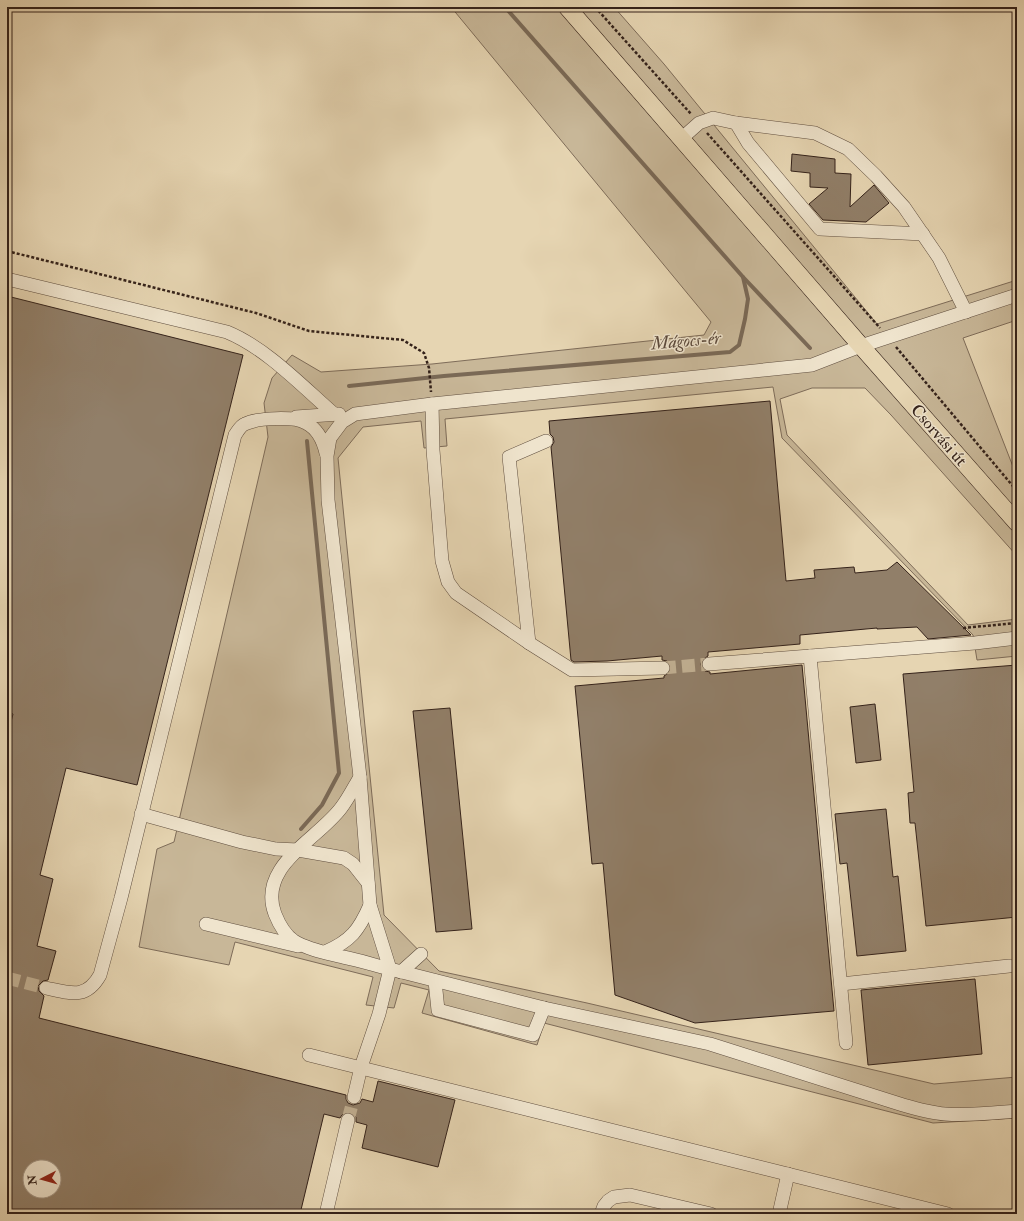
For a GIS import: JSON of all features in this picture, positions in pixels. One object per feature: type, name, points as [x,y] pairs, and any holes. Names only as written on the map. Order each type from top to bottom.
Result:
[{"type":"main road","name":"Csorvási út","points":[[567,7],[861,346],[1017,523]]},
{"type":"street","points":[[681,139],[699,123],[713,118],[736,123],[815,133],[848,149],[876,176],[904,207],[939,258],[966,312]]},
{"type":"street","points":[[736,123],[748,143],[820,229],[923,234]]},
{"type":"street","points":[[7,279],[228,332],[249,342],[283,369],[334,414]]},
{"type":"street","points":[[46,988],[74,994],[95,985],[100,975],[121,898],[235,435],[241,427],[247,423],[286,418],[372,411],[812,365],[861,346],[1017,295]]},
{"type":"street","points":[[432,404],[442,561],[448,582],[456,593],[529,643],[572,670],[663,668]]},
{"type":"street","points":[[372,411],[355,414],[342,422],[330,438],[327,456],[328,500],[360,777],[370,904],[395,970]]},
{"type":"street","points":[[286,418],[301,420],[313,427],[322,438],[327,456]]},
{"type":"street","points":[[529,643],[509,457],[546,441]]},
{"type":"street","points":[[709,664],[975,643],[1017,638]]},
{"type":"street","points":[[810,656],[846,1043]]},
{"type":"street","points":[[308,948],[294,941],[285,933],[279,924],[272,904],[273,883],[278,872],[341,808],[360,777]]},
{"type":"street","points":[[141,814],[242,842],[276,849],[298,850],[344,858],[353,864],[368,883]]},
{"type":"street","points":[[324,952],[338,947],[350,938],[358,929],[370,904]]},
{"type":"street","points":[[206,924],[308,948],[544,1008],[710,1044],[926,1112],[946,1114],[985,1114],[1017,1111]]},
{"type":"street","points":[[354,1097],[361,1067],[395,970],[421,954]]},
{"type":"street","points":[[841,984],[1010,966]]},
{"type":"street","points":[[435,981],[438,1010],[533,1035],[544,1008]]},
{"type":"street","points":[[308,1055],[948,1214]]},
{"type":"street","points":[[326,1214],[348,1120]]},
{"type":"street","points":[[779,1214],[788,1174]]},
{"type":"street","points":[[601,1214],[608,1200],[614,1196],[630,1195],[711,1214]]},
{"type":"path","points":[[595,7],[888,337],[1017,491]]},
{"type":"path","points":[[7,251],[256,313],[309,330],[403,340],[424,353],[430,371],[431,383]]},
{"type":"path","points":[[963,628],[1017,623]]},
{"type":"shaded area","points":[[451,7],[614,7],[664,64],[877,324],[1017,280],[1017,320],[963,338],[1017,477],[1017,556],[865,388],[812,388],[780,399],[787,435],[968,625],[1017,619],[1017,656],[977,660],[973,635],[782,438],[773,387],[445,419],[447,446],[424,448],[421,421],[363,427],[338,458],[384,915],[439,971],[587,1003],[934,1084],[1017,1077],[1017,1118],[933,1123],[544,1023],[537,1045],[422,1013],[429,990],[401,983],[394,1008],[366,1005],[373,977],[235,942],[229,965],[139,947],[157,849],[174,842],[268,437],[264,403],[272,378],[292,355],[321,372],[432,364],[704,335],[711,322]]},
{"type":"building","points":[[792,154],[835,159],[835,173],[851,174],[850,207],[874,185],[889,203],[866,222],[823,220],[809,204],[828,188],[810,187],[810,173],[791,171]]},
{"type":"building","points":[[7,296],[243,355],[137,785],[66,768],[40,875],[53,879],[37,946],[56,951],[48,980],[43,981],[38,986],[39,991],[44,996],[39,1018],[346,1095],[348,1103],[353,1105],[360,1103],[362,1099],[373,1102],[378,1081],[455,1100],[438,1167],[362,1148],[367,1125],[356,1122],[356,1117],[350,1112],[345,1112],[340,1118],[324,1114],[300,1214],[7,1214],[7,738],[13,714],[7,712]]},
{"type":"building","points":[[770,401],[786,581],[815,578],[814,570],[854,567],[855,573],[887,570],[897,562],[971,635],[928,639],[917,627],[877,628],[800,635],[800,644],[708,652],[708,656],[702,660],[702,668],[705,671],[710,672],[710,674],[802,665],[834,1011],[695,1023],[615,995],[603,863],[592,864],[575,686],[664,678],[664,676],[670,672],[671,667],[667,661],[662,660],[662,656],[607,661],[574,662],[571,660],[551,447],[554,442],[553,437],[550,434],[549,421]]},
{"type":"building","points":[[1017,665],[1017,917],[926,926],[915,823],[910,823],[908,793],[914,792],[903,674]]},
{"type":"building","points":[[875,704],[881,760],[856,763],[850,707]]},
{"type":"building","points":[[450,708],[472,929],[436,932],[413,711]]},
{"type":"building","points":[[886,809],[893,877],[898,876],[906,951],[857,956],[847,863],[840,864],[835,814]]},
{"type":"building","points":[[975,979],[982,1054],[868,1065],[861,990]]},
{"type":"waterway","name":"Mágocs-ér","points":[[349,386],[444,376],[730,352],[739,345],[748,299],[743,277],[505,7]]},
{"type":"waterway","points":[[743,277],[810,348]]},
{"type":"waterway","points":[[301,829],[322,805],[339,773],[307,441]]},
{"type":"tunnel","points":[[663,668],[709,664]]},
{"type":"tunnel","points":[[7,978],[46,988]]},
{"type":"tunnel","points":[[348,1120],[354,1097]]}]
